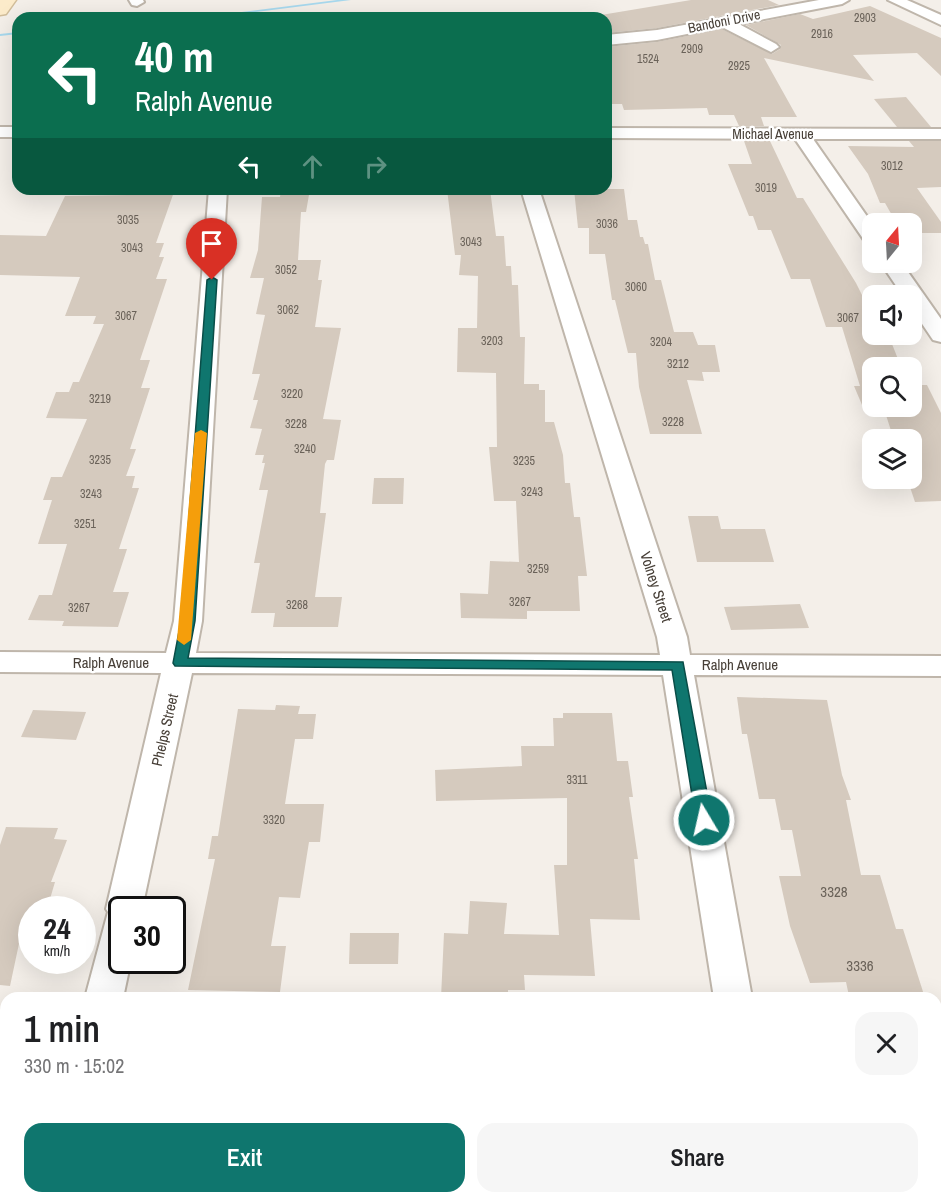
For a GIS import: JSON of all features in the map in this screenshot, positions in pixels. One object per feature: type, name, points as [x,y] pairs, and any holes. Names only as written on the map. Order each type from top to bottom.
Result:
[{"type":"main road","points":[[0,10],[8,0]]},
{"type":"street","name":"Bandoni Drive","points":[[612,39],[657,35],[842,0]]},
{"type":"street","points":[[895,0],[941,21]]},
{"type":"street","points":[[722,21],[771,47]]},
{"type":"street","name":"Michael Avenue","points":[[612,133],[941,134]]},
{"type":"street","points":[[801,134],[862,223]]},
{"type":"street","name":"Phelps Street","points":[[127,896],[188,621],[218,195]]},
{"type":"street","name":"Volney Street","points":[[532,195],[669,626],[678,665],[732,992]]},
{"type":"street","points":[[898,273],[941,335]]},
{"type":"street","name":"Ralph Avenue","points":[[0,662],[941,666]]},
{"type":"street","points":[[105,992],[110,974]]},
{"type":"building","points":[[691,0],[768,0],[779,5],[657,28],[612,32],[612,13]]},
{"type":"building","points":[[870,6],[941,38],[941,76],[917,53],[853,55],[874,81],[764,58],[797,117],[761,117],[764,126],[739,126],[734,115],[709,115],[707,108],[624,110],[622,104],[612,104],[612,46],[657,42],[722,29],[772,54],[780,49],[781,45],[746,25],[800,14],[813,19]]},
{"type":"building","points":[[906,97],[931,127],[897,127],[874,99]]},
{"type":"building","points":[[744,141],[770,141],[797,198],[803,198],[862,295],[862,345],[892,345],[897,357],[862,357],[862,405],[854,386],[860,386],[842,327],[826,327],[810,279],[791,279],[771,230],[758,230],[753,216],[749,216],[728,164],[752,164]]},
{"type":"building","points":[[909,141],[941,141],[941,187],[917,188],[941,222],[941,233],[922,233],[922,213],[891,213],[885,203],[880,203],[868,174],[848,146],[914,147]]},
{"type":"building","points":[[612,189],[624,189],[628,220],[637,220],[640,237],[643,237],[645,244],[648,244],[655,280],[661,280],[674,332],[693,332],[698,345],[715,345],[720,372],[702,372],[704,381],[687,380],[702,434],[650,434],[639,387],[636,353],[628,353],[615,300],[612,300],[605,254],[589,254],[589,228],[578,228],[575,195],[612,195]]},
{"type":"building","points":[[173,195],[156,243],[164,243],[159,257],[164,257],[156,279],[167,279],[140,360],[150,360],[141,388],[150,388],[130,449],[136,449],[126,476],[135,476],[132,488],[139,488],[119,549],[127,549],[113,592],[129,592],[118,627],[62,626],[64,621],[28,620],[39,595],[52,595],[67,544],[38,544],[52,500],[43,500],[51,477],[62,477],[87,419],[46,418],[56,392],[69,392],[73,382],[79,382],[104,324],[93,324],[96,316],[65,316],[80,277],[0,275],[0,235],[46,236],[65,196]]},
{"type":"building","points":[[280,195],[309,195],[306,212],[301,212],[298,260],[321,260],[318,280],[322,280],[315,327],[341,328],[323,419],[341,420],[334,460],[327,460],[325,464],[320,513],[326,513],[315,597],[342,597],[338,627],[273,627],[275,613],[251,613],[260,563],[254,563],[268,490],[259,490],[265,463],[262,463],[264,455],[255,455],[262,429],[250,428],[258,400],[253,400],[260,374],[252,374],[265,315],[256,314],[264,278],[250,278],[258,250],[262,197],[280,197]]},
{"type":"building","points":[[448,195],[491,195],[496,236],[504,236],[506,266],[511,266],[512,285],[518,285],[520,337],[525,337],[524,384],[539,384],[539,390],[545,390],[545,422],[554,422],[563,455],[565,483],[570,483],[574,517],[580,517],[587,576],[578,576],[580,611],[527,611],[527,619],[461,618],[460,593],[488,594],[490,561],[519,562],[516,501],[494,501],[489,447],[497,447],[496,373],[457,372],[458,328],[477,328],[478,276],[459,275],[461,255],[455,255]]},
{"type":"building","points":[[922,385],[927,385],[941,413],[941,501],[915,502],[911,489],[922,489],[922,429],[890,429],[887,417],[922,417]]},
{"type":"building","points":[[374,478],[404,478],[403,504],[372,504]]},
{"type":"building","points":[[688,516],[718,516],[721,529],[765,529],[774,562],[697,562]]},
{"type":"building","points":[[800,604],[809,628],[731,630],[724,607]]},
{"type":"building","points":[[737,697],[827,700],[842,775],[851,800],[846,800],[861,875],[880,875],[896,929],[903,929],[923,992],[848,992],[846,982],[810,983],[790,926],[779,876],[801,876],[792,830],[781,830],[775,799],[759,799],[747,734],[742,734]]},
{"type":"building","points":[[276,705],[300,706],[298,714],[316,714],[313,739],[295,739],[285,804],[324,804],[320,842],[309,842],[300,898],[279,897],[271,946],[286,946],[280,992],[188,990],[215,859],[208,859],[212,836],[218,836],[238,709],[275,710]]},
{"type":"building","points":[[33,710],[86,712],[76,740],[21,737]]},
{"type":"building","points":[[563,713],[612,713],[617,761],[628,761],[633,797],[629,797],[638,859],[634,859],[640,920],[590,919],[595,976],[524,975],[525,990],[441,992],[444,933],[468,934],[470,901],[507,903],[504,934],[559,935],[554,865],[567,865],[567,798],[436,801],[435,770],[522,766],[521,746],[554,746],[553,718],[563,718]]},
{"type":"building","points":[[6,827],[58,828],[54,839],[67,840],[51,882],[55,882],[51,896],[18,896],[18,948],[10,986],[0,985],[0,845]]},
{"type":"building","points":[[350,933],[399,933],[398,964],[349,964]]},
{"type":"waterway","points":[[246,12],[349,0]]},
{"type":"waterway","points":[[0,35],[12,34]]},
{"type":"slow traffic","points":[[184,640],[188,621],[201,433]]},
{"type":"route","points":[[212,280],[188,621],[180,663],[678,665],[704,820]]}]
